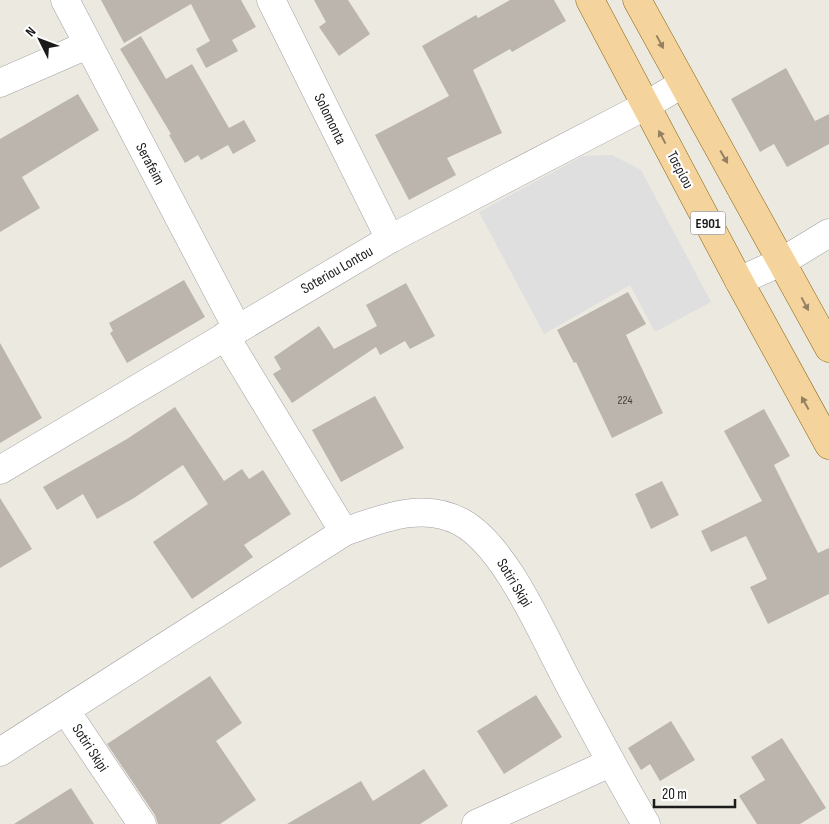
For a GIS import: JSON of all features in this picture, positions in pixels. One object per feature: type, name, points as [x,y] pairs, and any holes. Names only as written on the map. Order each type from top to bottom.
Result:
[{"type":"main road","name":"Τσερίου","points":[[590,0],[645,106],[829,446]]},
{"type":"main road","points":[[637,0],[829,348]]},
{"type":"street","name":"Serafeim","points":[[65,0],[231,332],[344,532]]},
{"type":"street","name":"Solomonta","points":[[271,0],[390,239]]},
{"type":"street","points":[[0,83],[87,45]]},
{"type":"street","name":"Soteriou Lontou","points":[[0,470],[390,239],[645,106],[682,84]]},
{"type":"street","points":[[739,281],[782,261],[829,233]]},
{"type":"street","name":"Sotiri Skipi","points":[[0,752],[344,532],[394,514],[431,512],[461,521],[488,542],[509,572],[610,763],[646,824]]},
{"type":"street","name":"Sotiri Skipi","points":[[66,711],[142,824]]},
{"type":"street","points":[[476,824],[610,763]]},
{"type":"shaded area","points":[[612,155],[641,170],[711,302],[655,332],[630,285],[544,334],[479,212],[583,156]]},
{"type":"building","points":[[101,0],[241,0],[256,27],[232,40],[238,51],[206,68],[196,49],[210,41],[191,4],[124,43]]},
{"type":"building","points":[[314,0],[348,0],[370,34],[339,56],[319,27],[326,22]]},
{"type":"building","points":[[510,0],[554,0],[566,21],[512,52],[510,49],[473,70],[502,133],[447,158],[456,175],[409,200],[375,135],[449,96],[422,46],[476,15],[478,18]]},
{"type":"building","points":[[141,36],[166,79],[192,64],[229,128],[244,120],[256,141],[233,154],[228,145],[201,160],[198,155],[185,163],[169,135],[171,134],[120,49]]},
{"type":"building","points":[[786,68],[815,121],[829,114],[829,144],[787,167],[774,144],[760,152],[731,99]]},
{"type":"building","points":[[78,94],[99,130],[22,177],[40,208],[0,232],[0,139]]},
{"type":"building","points":[[184,280],[205,317],[127,363],[110,333],[113,331],[109,323]]},
{"type":"building","points":[[406,283],[435,336],[410,349],[405,341],[380,355],[376,347],[292,403],[273,374],[281,369],[274,357],[319,326],[334,349],[377,326],[366,305]]},
{"type":"building","points":[[628,292],[646,324],[626,335],[663,413],[612,438],[576,362],[574,363],[557,330]]},
{"type":"building","points":[[0,343],[42,418],[0,443]]},
{"type":"building","points":[[375,396],[404,448],[341,482],[312,430]]},
{"type":"building","points":[[175,407],[224,481],[242,469],[249,479],[263,470],[291,514],[244,545],[253,557],[192,599],[153,542],[208,504],[183,465],[134,498],[97,519],[83,494],[57,510],[43,487],[127,439]]},
{"type":"building","points":[[764,409],[790,456],[774,465],[818,553],[829,548],[829,594],[768,624],[750,587],[767,579],[746,536],[711,552],[701,531],[762,501],[724,431]]},
{"type":"building","points":[[662,481],[679,515],[651,529],[635,494]]},
{"type":"building","points":[[0,498],[32,549],[0,568]]},
{"type":"building","points":[[210,676],[242,723],[216,741],[256,800],[220,824],[158,824],[155,815],[107,744]]},
{"type":"building","points":[[536,695],[562,737],[504,774],[477,731]]},
{"type":"building","points":[[671,721],[695,760],[660,781],[650,764],[641,770],[628,748]]},
{"type":"building","points":[[782,738],[826,808],[800,824],[757,824],[739,796],[765,780],[751,757]]},
{"type":"building","points":[[424,769],[448,806],[420,824],[287,824],[361,781],[373,801]]},
{"type":"building","points":[[71,788],[94,824],[14,824]]}]
